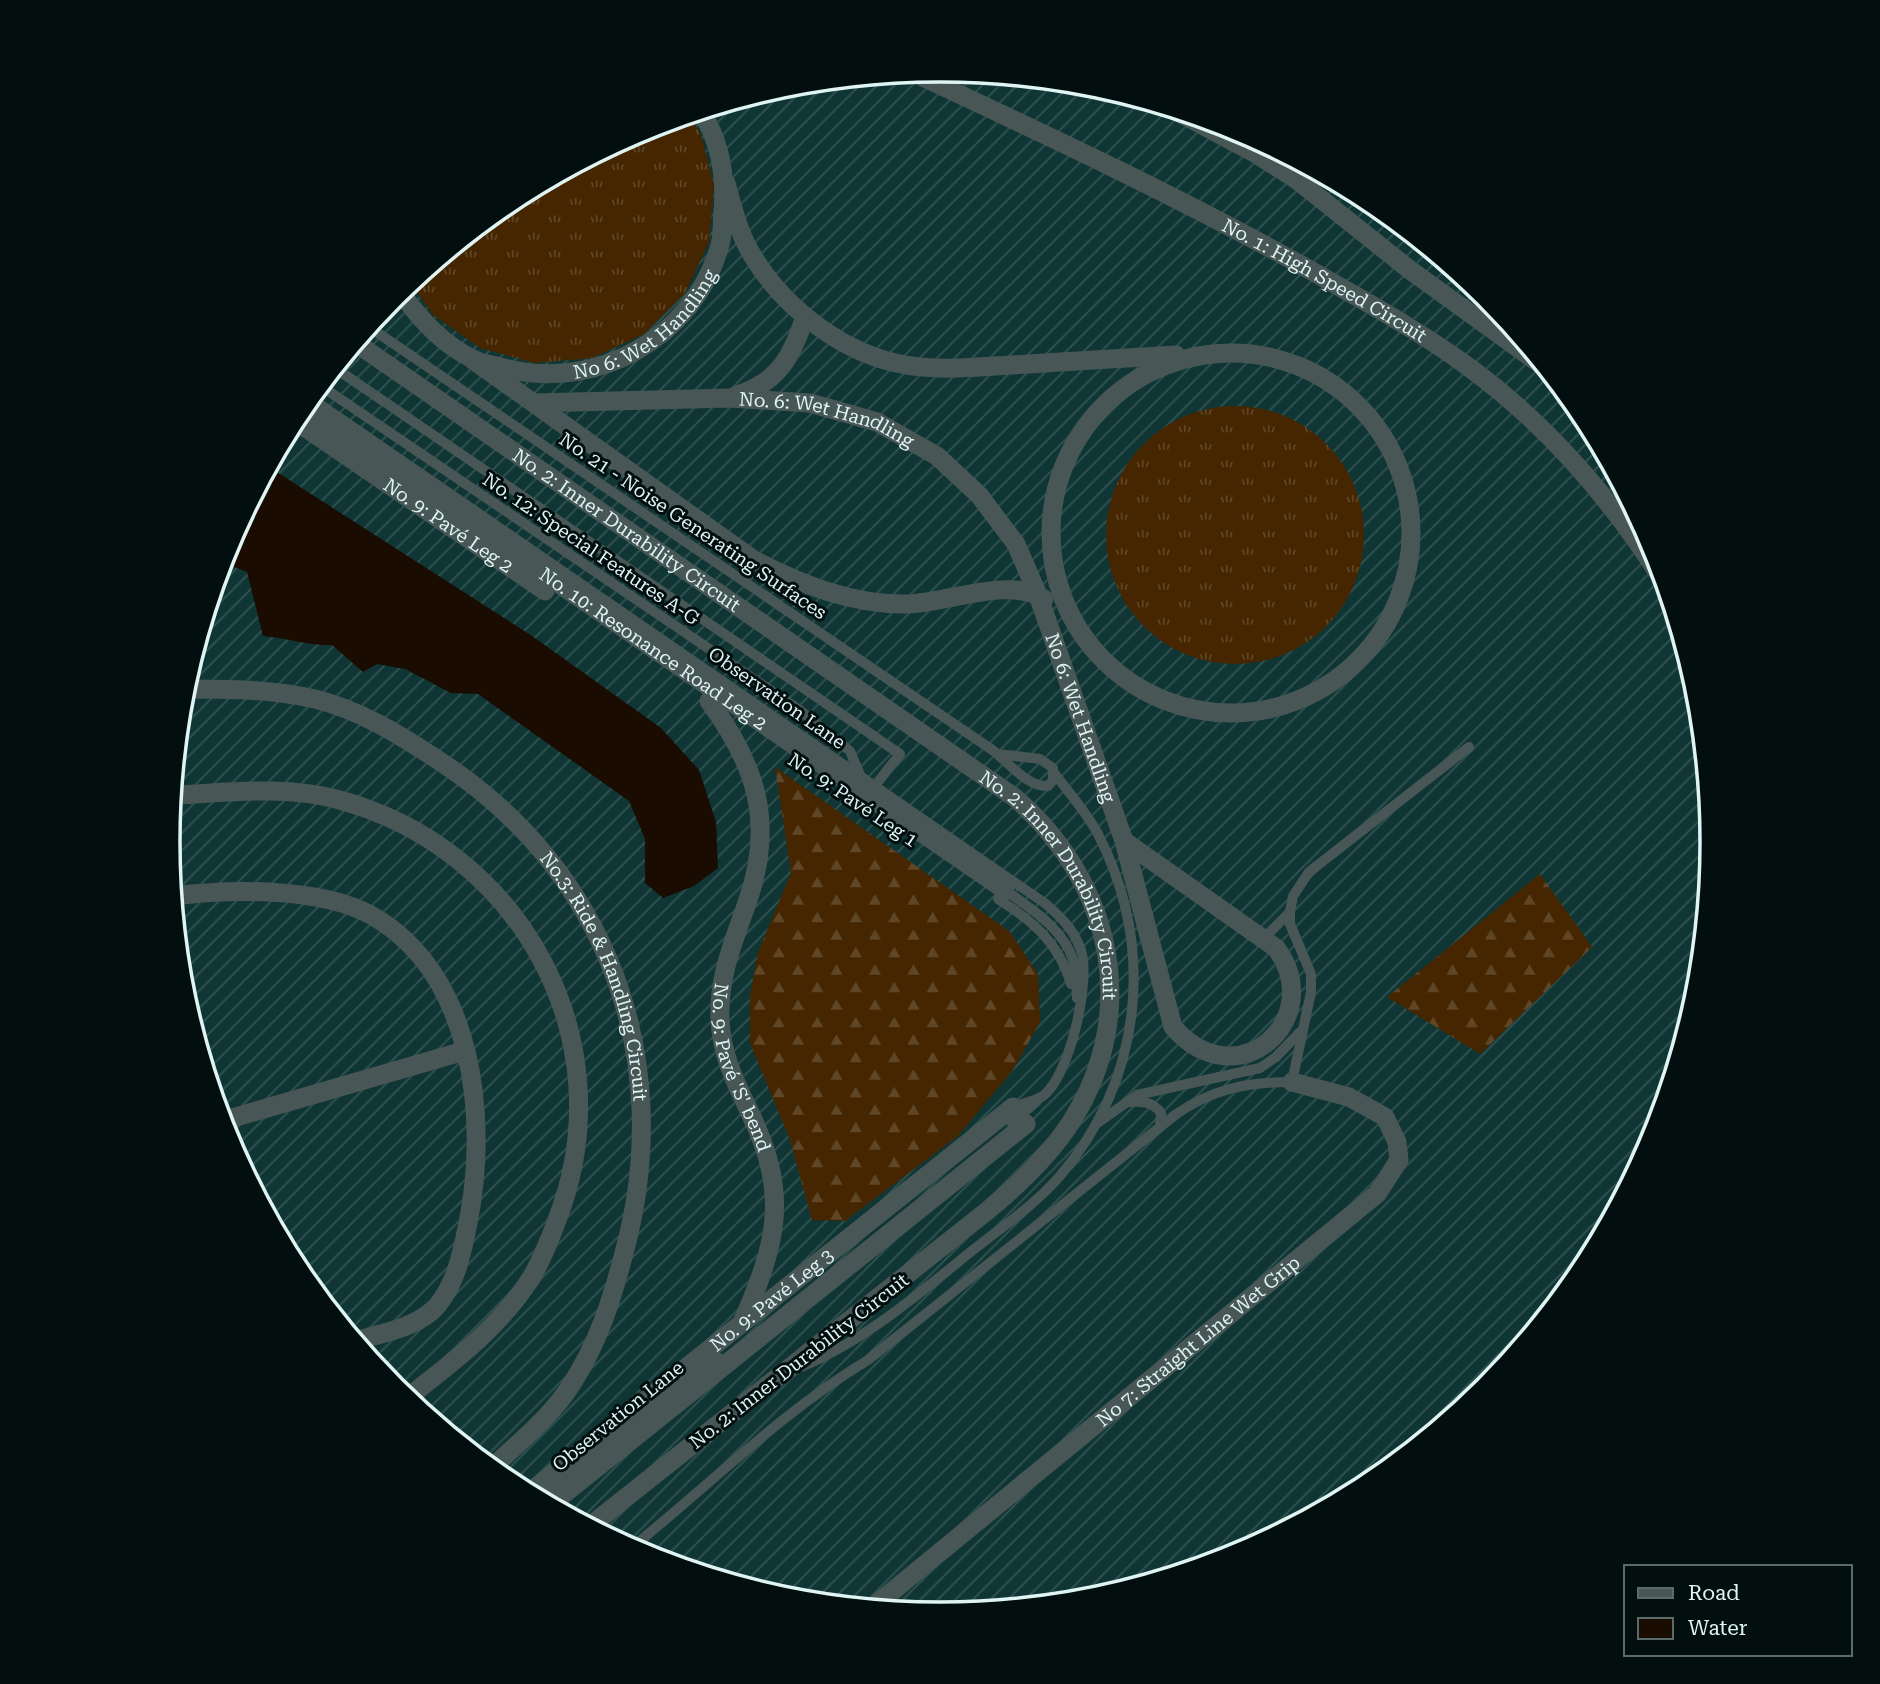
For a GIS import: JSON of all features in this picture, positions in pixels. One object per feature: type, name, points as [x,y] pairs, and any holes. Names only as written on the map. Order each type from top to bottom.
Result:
[{"type":"street","name":"No. 1: High Speed Circuit","points":[[933,82],[1245,234],[1429,340],[1506,397],[1567,454],[1621,518],[1639,545]]},
{"type":"street","name":"No 6: Wet Handling","points":[[399,309],[473,360],[533,375],[595,370],[651,344],[694,301],[720,245],[726,183],[712,129],[706,120]]},
{"type":"street","points":[[1229,139],[1297,180],[1410,271],[1516,346]]},
{"type":"street","points":[[726,183],[739,229],[754,258],[778,291],[805,316],[834,337],[871,355],[905,365],[946,368],[1209,353]]},
{"type":"street","name":"No 6: Wet Handling","points":[[407,301],[423,324]]},
{"type":"street","points":[[730,398],[758,389],[794,352],[805,316]]},
{"type":"street","name":"No. 2: Inner Durability Circuit","points":[[363,348],[1014,797],[1050,831],[1069,856],[1096,907],[1104,937],[1108,966],[1108,1024],[1094,1077],[1066,1130],[1017,1186],[598,1520]]},
{"type":"street","name":"No 6: Wet Handling","points":[[1209,353],[1272,357],[1330,381],[1376,424],[1405,480],[1412,542],[1398,604],[1368,651],[1325,688],[1273,709],[1217,714],[1163,701],[1115,672],[1077,630],[1055,579],[1049,523],[1064,462],[1098,409],[1149,372],[1209,353]]},
{"type":"street","points":[[473,360],[754,560],[801,584],[852,599],[907,604],[1017,589],[1038,595]]},
{"type":"street","name":"No. 6: Wet Handling","points":[[534,403],[730,398],[810,403],[877,422],[937,456],[979,495],[1016,544],[1038,595],[1077,630]]},
{"type":"street","name":"No. 10: Resonance Road Leg 2","points":[[312,414],[1002,895]]},
{"type":"street","name":"No. 9: Pavé Leg 2","points":[[304,427],[709,701]]},
{"type":"street","name":"No 6: Wet Handling","points":[[1038,595],[1124,841],[1173,1027],[1188,1044],[1220,1056],[1239,1057],[1271,1040],[1288,1015],[1290,980],[1286,961],[1264,939],[1124,841]]},
{"type":"street","name":"No.3: Ride & Handling Circuit","points":[[196,689],[255,691],[316,700],[352,712],[396,733],[466,778],[507,812],[559,871],[593,925],[617,976],[632,1030],[642,1112],[641,1166],[633,1223],[605,1318],[572,1384],[543,1419],[499,1461]]},
{"type":"street","name":"No. 9: Pavé Leg 1","points":[[709,701],[1002,895]]},
{"type":"street","name":"No. 9: Pavé 'S' bend","points":[[709,701],[735,737],[748,763],[759,800],[761,836],[757,873],[729,949],[720,988],[723,1050],[733,1081],[765,1147],[774,1181],[772,1246],[742,1323]]},
{"type":"street","points":[[182,795],[277,791],[304,793],[370,810],[422,834],[448,850],[496,894],[530,940],[558,996],[574,1046],[578,1087],[575,1150],[562,1209],[532,1277],[508,1310],[472,1347],[416,1391]]},
{"type":"street","points":[[182,896],[308,895],[337,901],[394,930],[435,975],[451,1006],[476,1108],[479,1143],[469,1218],[450,1286],[425,1317],[410,1325],[364,1337]]},
{"type":"street","points":[[233,1118],[464,1051]]},
{"type":"street","name":"No 7: Straight Line Wet Grip","points":[[882,1599],[1377,1194],[1399,1160],[1397,1142],[1385,1117],[1349,1097],[1292,1082]]},
{"type":"street","name":"No. 9: Pavé Leg 3","points":[[537,1486],[1013,1107]]},
{"type":"street","points":[[558,1499],[1026,1124]]},
{"type":"lane","name":"No. 21 - Noise Generating Surfaces","points":[[377,332],[998,754],[1023,777],[1040,786],[1048,786],[1055,774]]},
{"type":"lane","points":[[342,373],[789,681],[900,754],[874,787]]},
{"type":"lane","name":"No. 12: Special Features A-G","points":[[328,391],[801,711],[850,751],[861,778]]},
{"type":"lane","name":"Observation Lane","points":[[319,404],[1046,904],[1069,925],[1082,952],[1085,977],[1077,1009],[1075,1040],[1065,1066],[1043,1096],[549,1493]]},
{"type":"lane","points":[[641,1540],[694,1498],[714,1475],[823,1387],[867,1360],[1188,1106],[1226,1088],[1245,1083],[1292,1082],[1311,992],[1311,974],[1290,924],[1293,896],[1309,872],[1469,747]]},
{"type":"lane","points":[[998,754],[1040,759],[1053,768],[1097,831],[1111,861],[1135,947],[1134,1003],[1127,1044],[1099,1122]]},
{"type":"lane","points":[[1002,895],[1055,946],[1065,966],[1077,1009]]},
{"type":"lane","points":[[1264,939],[1290,912]]},
{"type":"lane","points":[[781,1376],[830,1355],[909,1302],[1046,1190],[1099,1122],[1136,1095],[1157,1088],[1260,1068],[1276,1057],[1301,1031]]},
{"type":"lane","points":[[1013,1107],[1043,1096]]},
{"type":"lane","points":[[1026,1124],[1043,1096]]},
{"type":"lane","points":[[1126,1102],[1155,1105],[1161,1113],[1160,1126]]},
{"type":"shaded area","points":[[940,82],[990,84],[1088,97],[1137,108],[1231,140],[1276,161],[1320,184],[1403,239],[1477,305],[1511,341],[1543,379],[1598,462],[1642,551],[1659,598],[1674,645],[1693,743],[1700,842],[1698,892],[1685,990],[1674,1039],[1642,1133],[1621,1178],[1598,1222],[1543,1305],[1477,1379],[1441,1413],[1403,1445],[1320,1500],[1231,1544],[1184,1561],[1137,1576],[1039,1595],[940,1602],[890,1600],[792,1587],[743,1576],[649,1544],[604,1523],[560,1500],[477,1445],[403,1379],[369,1343],[337,1305],[282,1222],[238,1133],[221,1086],[206,1039],[187,941],[180,842],[182,792],[195,694],[206,645],[238,551],[259,506],[282,462],[337,379],[403,305],[439,271],[477,239],[560,184],[649,140],[696,123],[743,108],[841,89]]},
{"type":"green space","points":[[694,124],[701,135],[714,185],[709,242],[685,293],[644,334],[592,358],[535,363],[480,348],[433,315],[417,292],[477,239],[560,184],[649,140]]},
{"type":"green space","points":[[1222,406],[1248,406],[1285,415],[1307,427],[1327,443],[1343,463],[1355,485],[1362,510],[1362,560],[1355,585],[1343,607],[1327,627],[1307,643],[1285,655],[1248,664],[1222,664],[1185,655],[1163,643],[1143,627],[1127,607],[1115,585],[1106,548],[1106,522],[1115,485],[1127,463],[1143,443],[1163,427],[1185,415]]},
{"type":"green space","points":[[775,767],[1009,931],[1038,974],[1040,1022],[1013,1070],[958,1136],[845,1221],[812,1220],[790,1140],[750,1043],[750,996],[758,952],[791,873]]},
{"type":"green space","points":[[1540,874],[1592,947],[1480,1054],[1387,997]]},
{"type":"water","points":[[277,472],[532,636],[661,728],[699,770],[716,822],[718,868],[694,886],[663,898],[645,883],[645,839],[629,801],[478,694],[451,693],[405,669],[377,664],[363,672],[332,645],[263,636],[247,572],[233,566]]}]
